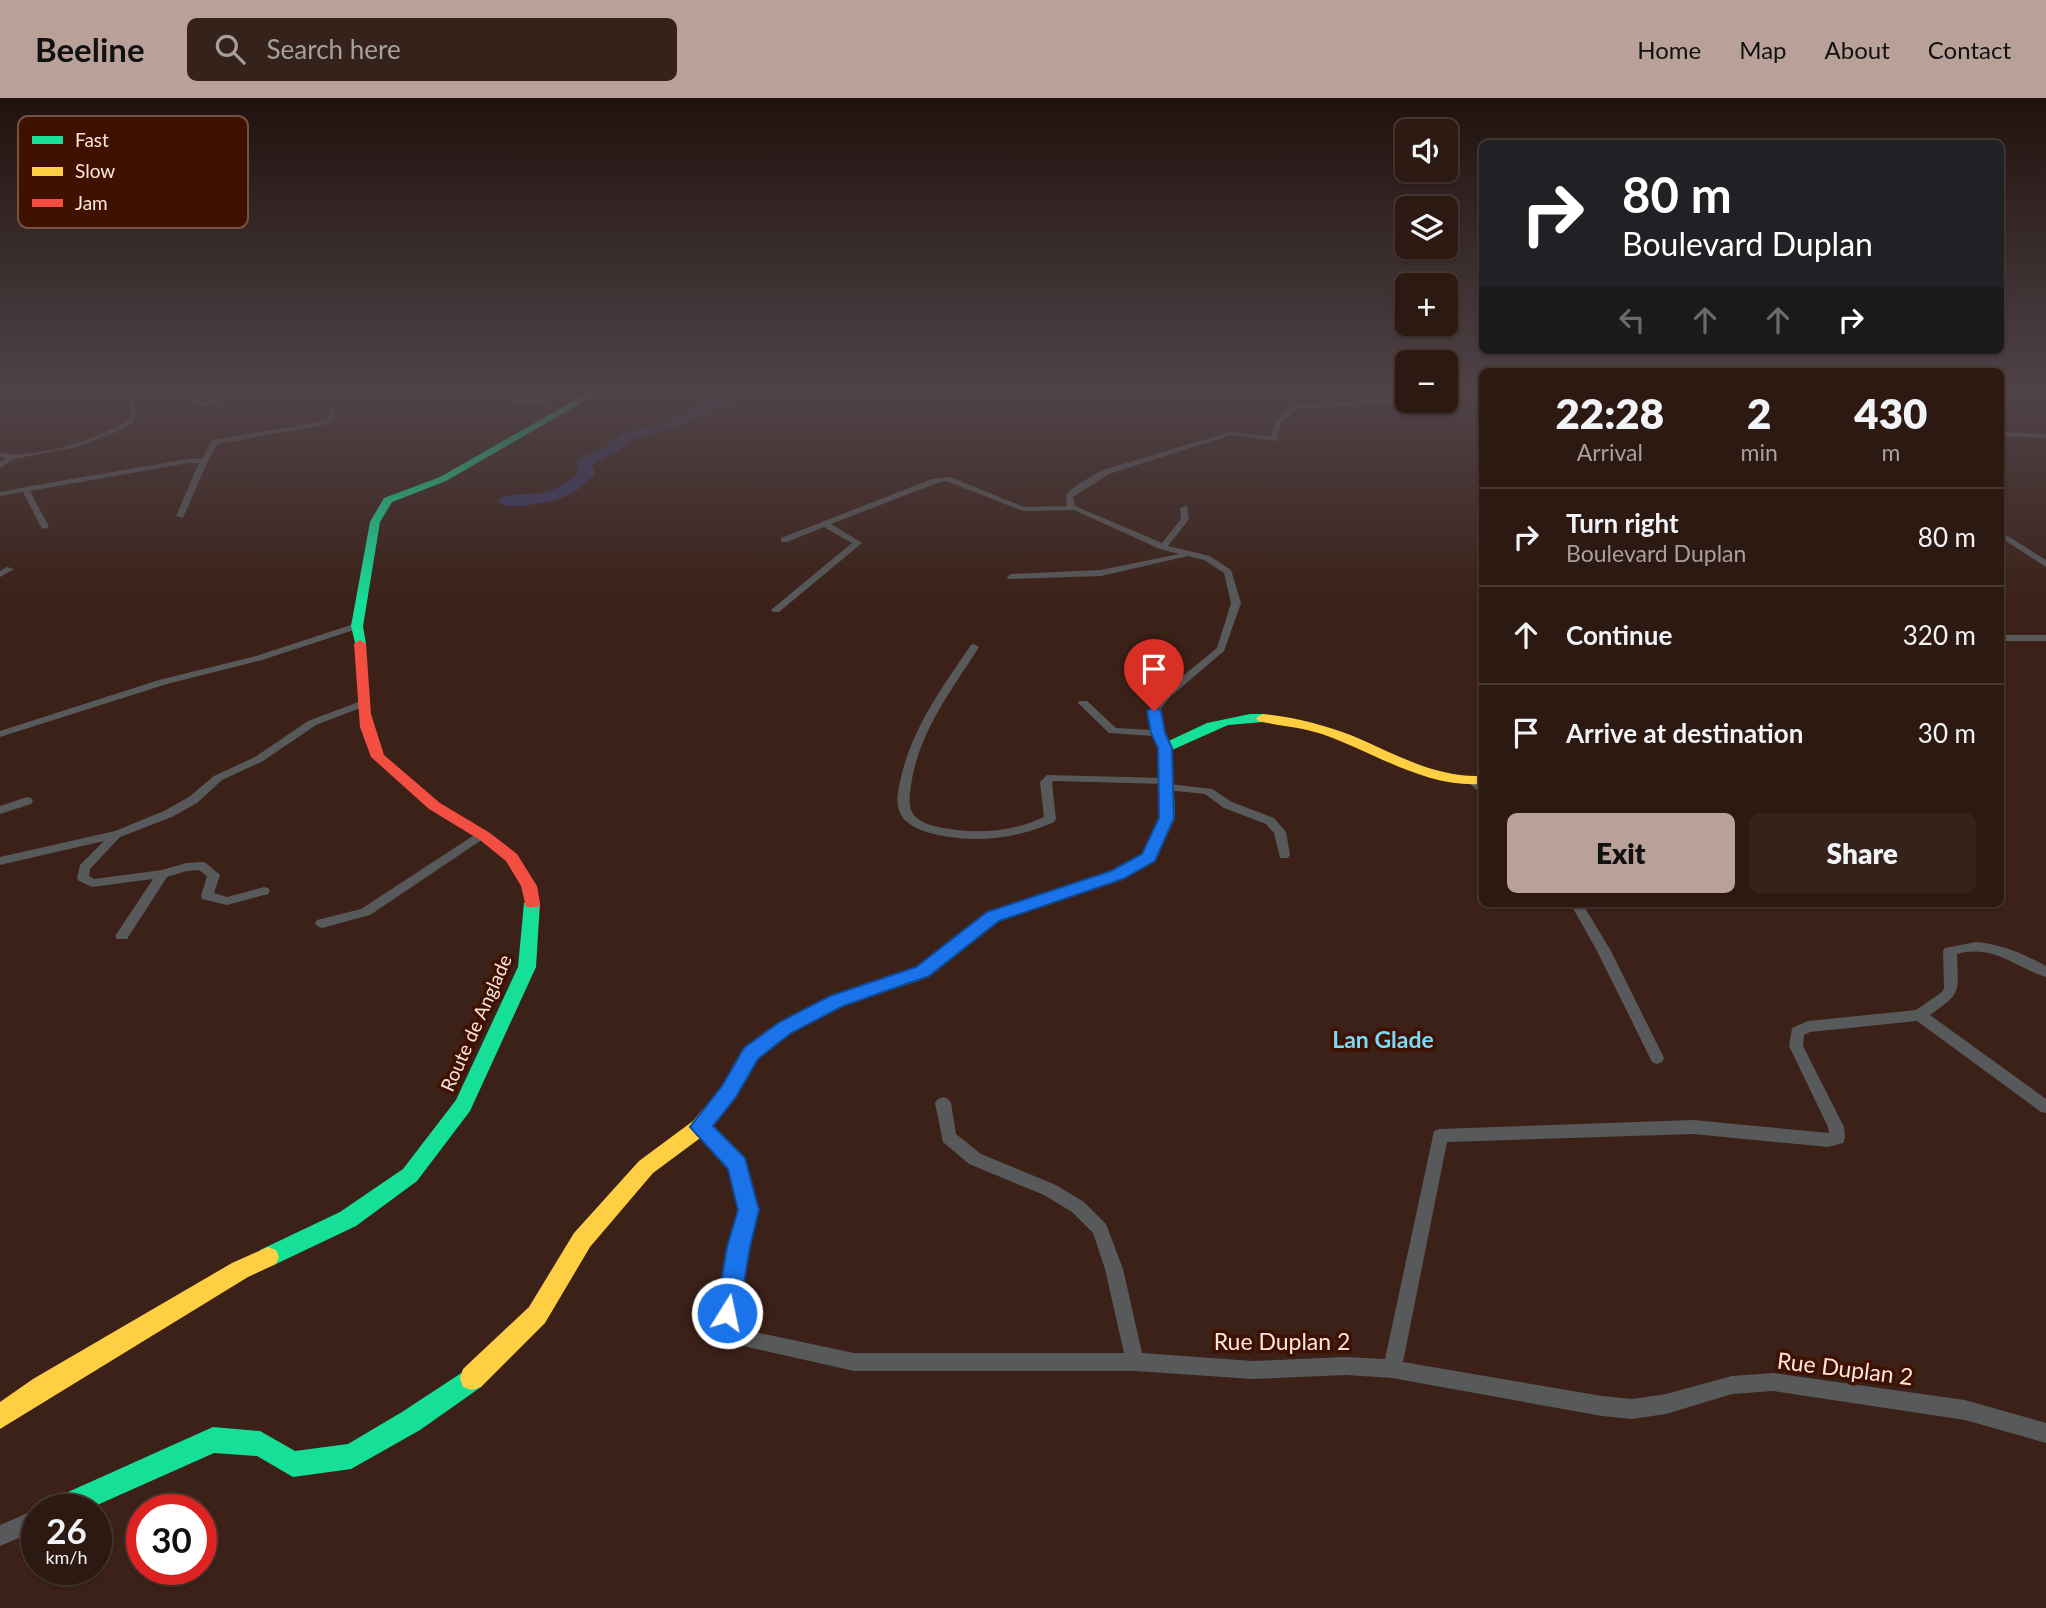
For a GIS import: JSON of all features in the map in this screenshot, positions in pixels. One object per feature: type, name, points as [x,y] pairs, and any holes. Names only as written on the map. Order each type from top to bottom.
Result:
[{"type":"street","points":[[0,494],[179,462]]},
{"type":"street","points":[[180,516],[203,462]]},
{"type":"street","name":"Route de Anglade","points":[[0,1417],[42,1388],[240,1270],[348,1219],[410,1175],[463,1105],[527,967],[533,917],[531,884],[508,853],[482,834],[437,808],[377,756],[364,721],[365,667],[358,626],[375,522],[388,500],[443,479],[472,462]]},
{"type":"street","points":[[1071,508],[1069,496],[1073,491],[1106,472],[1137,462]]},
{"type":"street","points":[[93,1494],[214,1440],[260,1444],[293,1464],[351,1457],[411,1421],[465,1384],[537,1315],[582,1240],[646,1167],[700,1127],[729,1092],[751,1053],[785,1028],[836,1001],[923,972],[993,916],[1117,875],[1149,857],[1167,818],[1161,740],[1154,711],[1166,695],[1222,649],[1237,603],[1227,572],[1208,558],[1163,547],[1071,508],[1023,509],[954,480],[942,479],[784,540]]},
{"type":"street","points":[[25,489],[37,506],[38,515],[45,527]]},
{"type":"street","points":[[1163,547],[1185,519],[1184,508]]},
{"type":"street","points":[[776,610],[858,543],[825,524]]},
{"type":"street","points":[[2004,536],[2046,564]]},
{"type":"street","points":[[1012,577],[1114,571],[1189,554]]},
{"type":"street","points":[[0,574],[10,569]]},
{"type":"street","points":[[0,734],[163,682],[259,657],[358,626]]},
{"type":"street","points":[[2004,638],[2046,638]]},
{"type":"street","points":[[974,647],[930,714],[919,738],[906,781],[903,803],[907,816],[935,830],[953,834],[990,835],[1030,827],[1050,819],[1046,782],[1051,777],[1166,784],[1208,791],[1228,805],[1270,821],[1280,832],[1284,855]]},
{"type":"street","points":[[0,861],[118,834],[168,814],[193,800],[218,778],[259,759],[312,723],[364,702]]},
{"type":"street","points":[[1083,702],[1113,731],[1161,740],[1225,720],[1256,717],[1307,724],[1407,765],[1479,784]]},
{"type":"street","points":[[0,810],[27,801]]},
{"type":"street","points":[[118,834],[85,868],[83,878],[92,883],[202,866],[214,875],[207,896],[227,901],[264,891]]},
{"type":"street","points":[[321,923],[365,912],[482,834]]},
{"type":"street","points":[[122,936],[163,874]]},
{"type":"street","points":[[1578,907],[1604,951],[1657,1058]]},
{"type":"street","points":[[1392,1369],[1440,1136],[1693,1127],[1828,1140],[1837,1138],[1836,1127],[1796,1046],[1797,1032],[1808,1027],[1919,1015],[1947,996],[1951,988],[1950,951],[1961,947],[1984,947],[2017,956],[2046,972]]},
{"type":"street","points":[[1919,1015],[2046,1107]]},
{"type":"street","points":[[943,1103],[948,1137],[975,1159],[1051,1190],[1078,1207],[1100,1229],[1114,1269],[1135,1362]]},
{"type":"street","name":"Rue Duplan 2","points":[[700,1127],[737,1165],[748,1210],[738,1247],[727,1313],[745,1339],[854,1362],[1135,1362],[1254,1370],[1346,1366],[1392,1369],[1632,1409],[1666,1404],[1732,1385],[1773,1382],[1965,1410],[2046,1433]]},
{"type":"street","points":[[0,1536],[21,1527]]},
{"type":"waterway","points":[[505,501],[540,499],[559,493],[587,473],[584,462]]},
{"type":"traffic: fast","points":[[360,644],[357,626],[375,522],[388,500],[443,479],[472,462]]},
{"type":"traffic: fast","points":[[709,1116],[729,1092],[751,1053],[785,1028],[836,1001],[923,972],[993,916],[1117,875],[1149,857],[1167,818],[1165,748],[1224,722],[1263,718]]},
{"type":"traffic: fast","points":[[268,1257],[348,1219],[410,1175],[463,1105],[527,967],[532,903]]},
{"type":"traffic: fast","points":[[93,1494],[213,1440],[260,1444],[293,1464],[351,1456],[411,1421],[472,1378]]},
{"type":"traffic: slow","points":[[1263,718],[1327,731],[1433,774],[1451,779],[1479,780]]},
{"type":"traffic: slow","points":[[472,1378],[537,1315],[582,1240],[646,1167],[700,1127],[709,1116]]},
{"type":"traffic: slow","points":[[0,1417],[42,1388],[240,1270],[268,1257]]},
{"type":"traffic: jam","points":[[360,644],[367,727],[378,757],[434,806],[485,836],[512,858],[529,886],[532,903]]},
{"type":"district","name":"Lan Glade","points":[[1383,1040]]},
{"type":"route","points":[[727,1313],[738,1247],[748,1210],[737,1165],[700,1127],[729,1092],[751,1053],[785,1028],[836,1001],[923,972],[993,916],[1117,875],[1149,857],[1167,818],[1165,748],[1158,733],[1154,711]]}]
